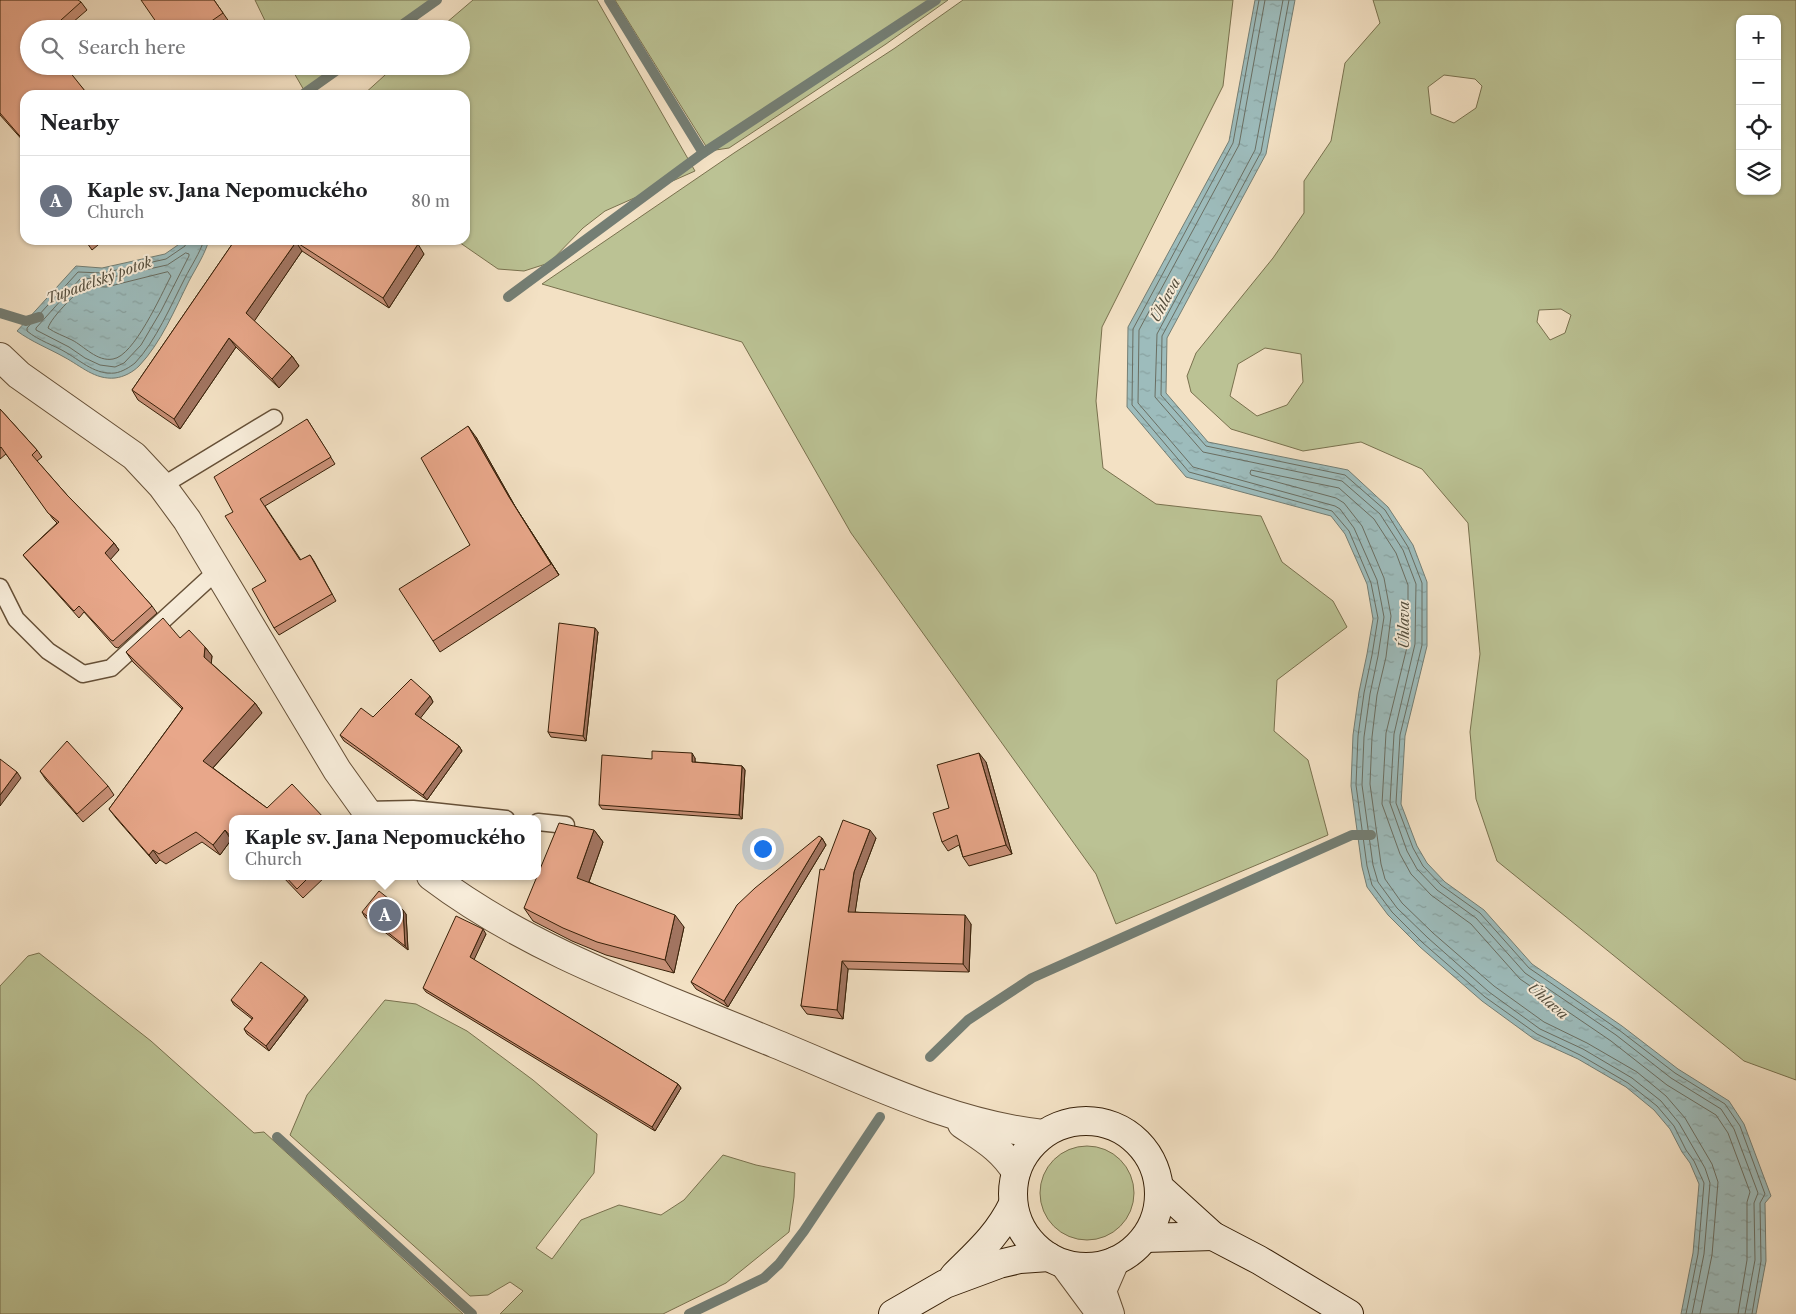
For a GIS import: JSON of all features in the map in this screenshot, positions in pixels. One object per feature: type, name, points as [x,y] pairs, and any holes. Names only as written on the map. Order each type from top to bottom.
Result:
[{"type":"street","points":[[0,357],[19,375],[134,456],[162,486],[187,520],[337,770],[368,815]]},
{"type":"street","points":[[437,880],[462,899],[569,958],[946,1114],[1026,1133],[1043,1134]]},
{"type":"street","points":[[946,1114],[996,1147],[1016,1172]]},
{"type":"street","points":[[893,1314],[946,1284],[1020,1258],[1057,1261],[1080,1267],[1100,1266],[1115,1262],[1131,1252],[1145,1238],[1155,1219],[1159,1187],[1155,1170],[1142,1148],[1124,1131],[1108,1124],[1091,1121],[1074,1122],[1058,1126],[1043,1134],[1026,1151],[1016,1172],[1013,1204],[1017,1220],[1025,1235],[1036,1247],[1057,1261],[1101,1314]]},
{"type":"street","points":[[1159,1187],[1213,1236],[1259,1260],[1349,1314]]},
{"type":"street","points":[[946,1284],[990,1241],[1005,1220],[1013,1204]]},
{"type":"street","points":[[1145,1238],[1213,1236]]},
{"type":"street","points":[[1110,1314],[1102,1291],[1115,1262]]},
{"type":"lane","points":[[162,486],[274,418]]},
{"type":"lane","points":[[0,587],[16,619],[48,651],[82,674],[111,668],[218,570]]},
{"type":"lane","points":[[368,815],[413,809],[469,815]]},
{"type":"lane","points":[[541,822],[566,825]]},
{"type":"green space","points":[[255,0],[433,0],[405,20],[265,20]]},
{"type":"green space","points":[[473,0],[597,0],[695,171],[605,211],[583,228],[549,263],[524,271],[498,269],[463,245],[470,245],[470,90],[369,90],[385,75],[470,75],[470,20],[450,20]]},
{"type":"green space","points":[[615,0],[948,0],[886,44],[729,148],[709,151]]},
{"type":"green space","points":[[963,0],[1233,0],[1223,86],[1102,327],[1096,401],[1103,468],[1156,504],[1261,516],[1282,562],[1333,601],[1347,627],[1277,680],[1274,731],[1308,760],[1328,835],[1116,924],[1096,874],[851,533],[742,342],[542,284],[734,153],[895,48]]},
{"type":"green space","points":[[1373,0],[1796,0],[1796,1080],[1744,1061],[1497,861],[1476,799],[1470,732],[1480,654],[1468,523],[1422,469],[1361,442],[1303,451],[1231,429],[1191,392],[1187,376],[1196,353],[1273,258],[1304,213],[1304,181],[1331,141],[1345,63],[1380,23]],"holes":[[[1444,75],[1475,79],[1482,86],[1476,108],[1454,123],[1431,114],[1428,87]],[[1561,309],[1571,315],[1565,333],[1550,340],[1537,322],[1539,310]],[[1265,348],[1301,354],[1303,382],[1287,405],[1257,416],[1230,396],[1238,364]]]},
{"type":"green space","points":[[295,75],[329,75],[308,90],[304,90]]},
{"type":"green space","points":[[39,953],[151,1041],[254,1133],[264,1132],[463,1314],[0,1314],[0,986],[28,956]]},
{"type":"green space","points":[[385,1000],[416,1004],[467,1031],[533,1080],[597,1134],[594,1173],[536,1248],[552,1259],[581,1220],[619,1205],[661,1215],[684,1200],[723,1155],[756,1165],[795,1173],[789,1232],[726,1283],[663,1314],[500,1314],[523,1291],[510,1282],[488,1295],[470,1296],[290,1135],[307,1095]]},
{"type":"green space","points":[[1087,1146],[1105,1150],[1120,1160],[1130,1175],[1134,1193],[1130,1211],[1120,1226],[1105,1236],[1087,1240],[1069,1236],[1054,1226],[1044,1211],[1040,1193],[1044,1175],[1054,1160],[1069,1150]]},
{"type":"water","name":"Úhlava","points":[[1255,0],[1295,0],[1266,154],[1167,338],[1166,393],[1208,442],[1348,470],[1388,507],[1413,545],[1427,582],[1427,646],[1405,736],[1401,804],[1417,846],[1427,863],[1445,882],[1484,910],[1532,964],[1622,1026],[1678,1069],[1729,1101],[1744,1124],[1771,1196],[1765,1203],[1766,1261],[1756,1314],[1681,1314],[1693,1253],[1699,1184],[1690,1163],[1670,1129],[1654,1110],[1626,1087],[1578,1059],[1534,1039],[1482,1001],[1420,947],[1388,915],[1367,887],[1362,867],[1351,786],[1353,735],[1373,619],[1367,584],[1345,534],[1331,516],[1186,477],[1127,407],[1128,327],[1229,141]]},
{"type":"water","points":[[178,245],[207,245],[161,336],[147,357],[128,374],[115,378],[95,375],[17,331],[76,266],[102,268],[165,254]]},
{"type":"building","points":[[0,0],[78,0],[81,2],[61,20],[20,20],[20,75],[72,75],[84,90],[20,90],[20,136],[0,113]]},
{"type":"building","points":[[141,0],[214,0],[223,13],[213,20],[155,20]]},
{"type":"building","points":[[232,245],[294,245],[246,313],[292,356],[272,379],[229,338],[174,419],[132,390]]},
{"type":"building","points":[[301,245],[417,245],[383,298]]},
{"type":"building","points":[[0,409],[37,450],[32,455],[67,495],[114,543],[105,553],[152,606],[113,641],[79,606],[74,611],[23,555],[59,522],[48,513],[0,448]]},
{"type":"building","points":[[307,419],[331,457],[260,499],[300,560],[310,555],[332,594],[274,628],[252,589],[266,581],[225,516],[233,512],[214,477]]},
{"type":"building","points":[[468,426],[551,564],[433,641],[399,589],[470,545],[421,458]]},
{"type":"building","points":[[163,618],[180,638],[189,630],[205,647],[204,657],[255,703],[203,761],[267,808],[292,784],[321,815],[229,815],[229,835],[225,830],[213,845],[196,832],[159,854],[153,850],[149,855],[109,809],[183,708],[126,652]]},
{"type":"building","points":[[559,623],[595,628],[583,736],[548,732]]},
{"type":"building","points":[[411,679],[430,696],[415,714],[459,746],[423,795],[340,735],[361,708],[373,717]]},
{"type":"building","points":[[67,741],[108,786],[77,814],[40,771]]},
{"type":"building","points":[[652,751],[692,753],[692,762],[742,766],[739,815],[599,805],[602,755],[652,759]]},
{"type":"building","points":[[979,753],[1006,845],[963,857],[957,835],[942,842],[933,813],[949,808],[937,765]]},
{"type":"building","points":[[0,759],[17,772],[0,795]]},
{"type":"building","points":[[843,820],[870,830],[854,872],[848,912],[965,915],[963,964],[842,961],[837,1010],[801,1006],[820,869],[824,870]]},
{"type":"building","points":[[559,823],[594,830],[577,878],[675,915],[665,960],[597,942],[563,928],[524,908],[536,880],[541,880],[541,867]]},
{"type":"building","points":[[819,836],[822,838],[724,1001],[691,982],[737,905]]},
{"type":"building","points":[[289,880],[306,880],[297,889]]},
{"type":"building","points":[[379,891],[403,910],[405,946],[362,912]]},
{"type":"building","points":[[456,916],[483,929],[470,957],[678,1084],[652,1127],[423,988]]},
{"type":"building","points":[[261,962],[305,996],[266,1046],[244,1029],[253,1018],[231,1000]]},
{"type":"waterway","name":"Tupadelský potok","points":[[409,20],[437,0]]},
{"type":"waterway","points":[[609,0],[703,153],[936,0]]},
{"type":"waterway","name":"Tupadelský potok","points":[[309,90],[330,75]]},
{"type":"waterway","points":[[508,297],[703,153]]},
{"type":"waterway","name":"Tupadelský potok","points":[[0,313],[26,321],[39,317]]},
{"type":"waterway","points":[[930,1057],[968,1020],[1032,978],[1352,835],[1371,835]]},
{"type":"waterway","points":[[689,1314],[764,1278],[779,1264],[804,1231],[880,1117]]},
{"type":"waterway","points":[[277,1137],[472,1314]]},
{"type":"place","name":"Kaple sv. Jana Nepomuckého","points":[[385,915]]}]
